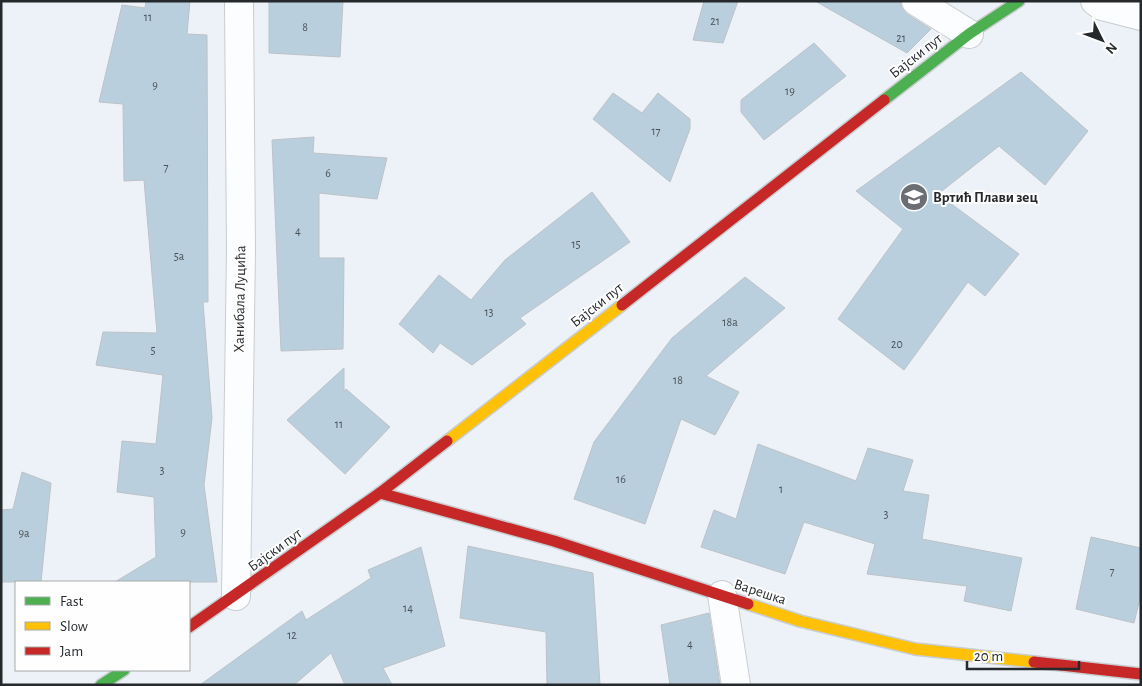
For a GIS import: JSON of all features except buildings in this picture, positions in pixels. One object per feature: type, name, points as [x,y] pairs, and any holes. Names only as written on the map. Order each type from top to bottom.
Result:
[{"type":"street","name":"Ханибала Луцића","points":[[236,596],[241,250],[239,1]]},
{"type":"street","points":[[916,1],[969,34]]},
{"type":"street","name":"Бајски пут","points":[[190,626],[236,596],[380,493],[969,34],[1019,1]]},
{"type":"street","points":[[1095,1],[1102,6],[1141,16]]},
{"type":"street","name":"Варешка","points":[[380,493],[554,541],[800,621],[915,649],[1141,674]]},
{"type":"street","points":[[722,595],[736,685]]},
{"type":"street","points":[[101,685],[122,671]]},
{"type":"traffic: fast","points":[[884,100],[969,34],[1019,1]]},
{"type":"traffic: fast","points":[[101,685],[122,671]]},
{"type":"traffic: slow","points":[[447,441],[622,305]]},
{"type":"traffic: slow","points":[[748,604],[800,621],[915,649],[1034,662]]},
{"type":"traffic: jam","points":[[622,305],[884,100]]},
{"type":"traffic: jam","points":[[190,626],[380,493],[447,441]]},
{"type":"traffic: jam","points":[[380,493],[554,541],[748,604]]},
{"type":"traffic: jam","points":[[1034,662],[1141,674]]},
{"type":"place","name":"Вртић Плави зец","points":[[914,197]]}]
